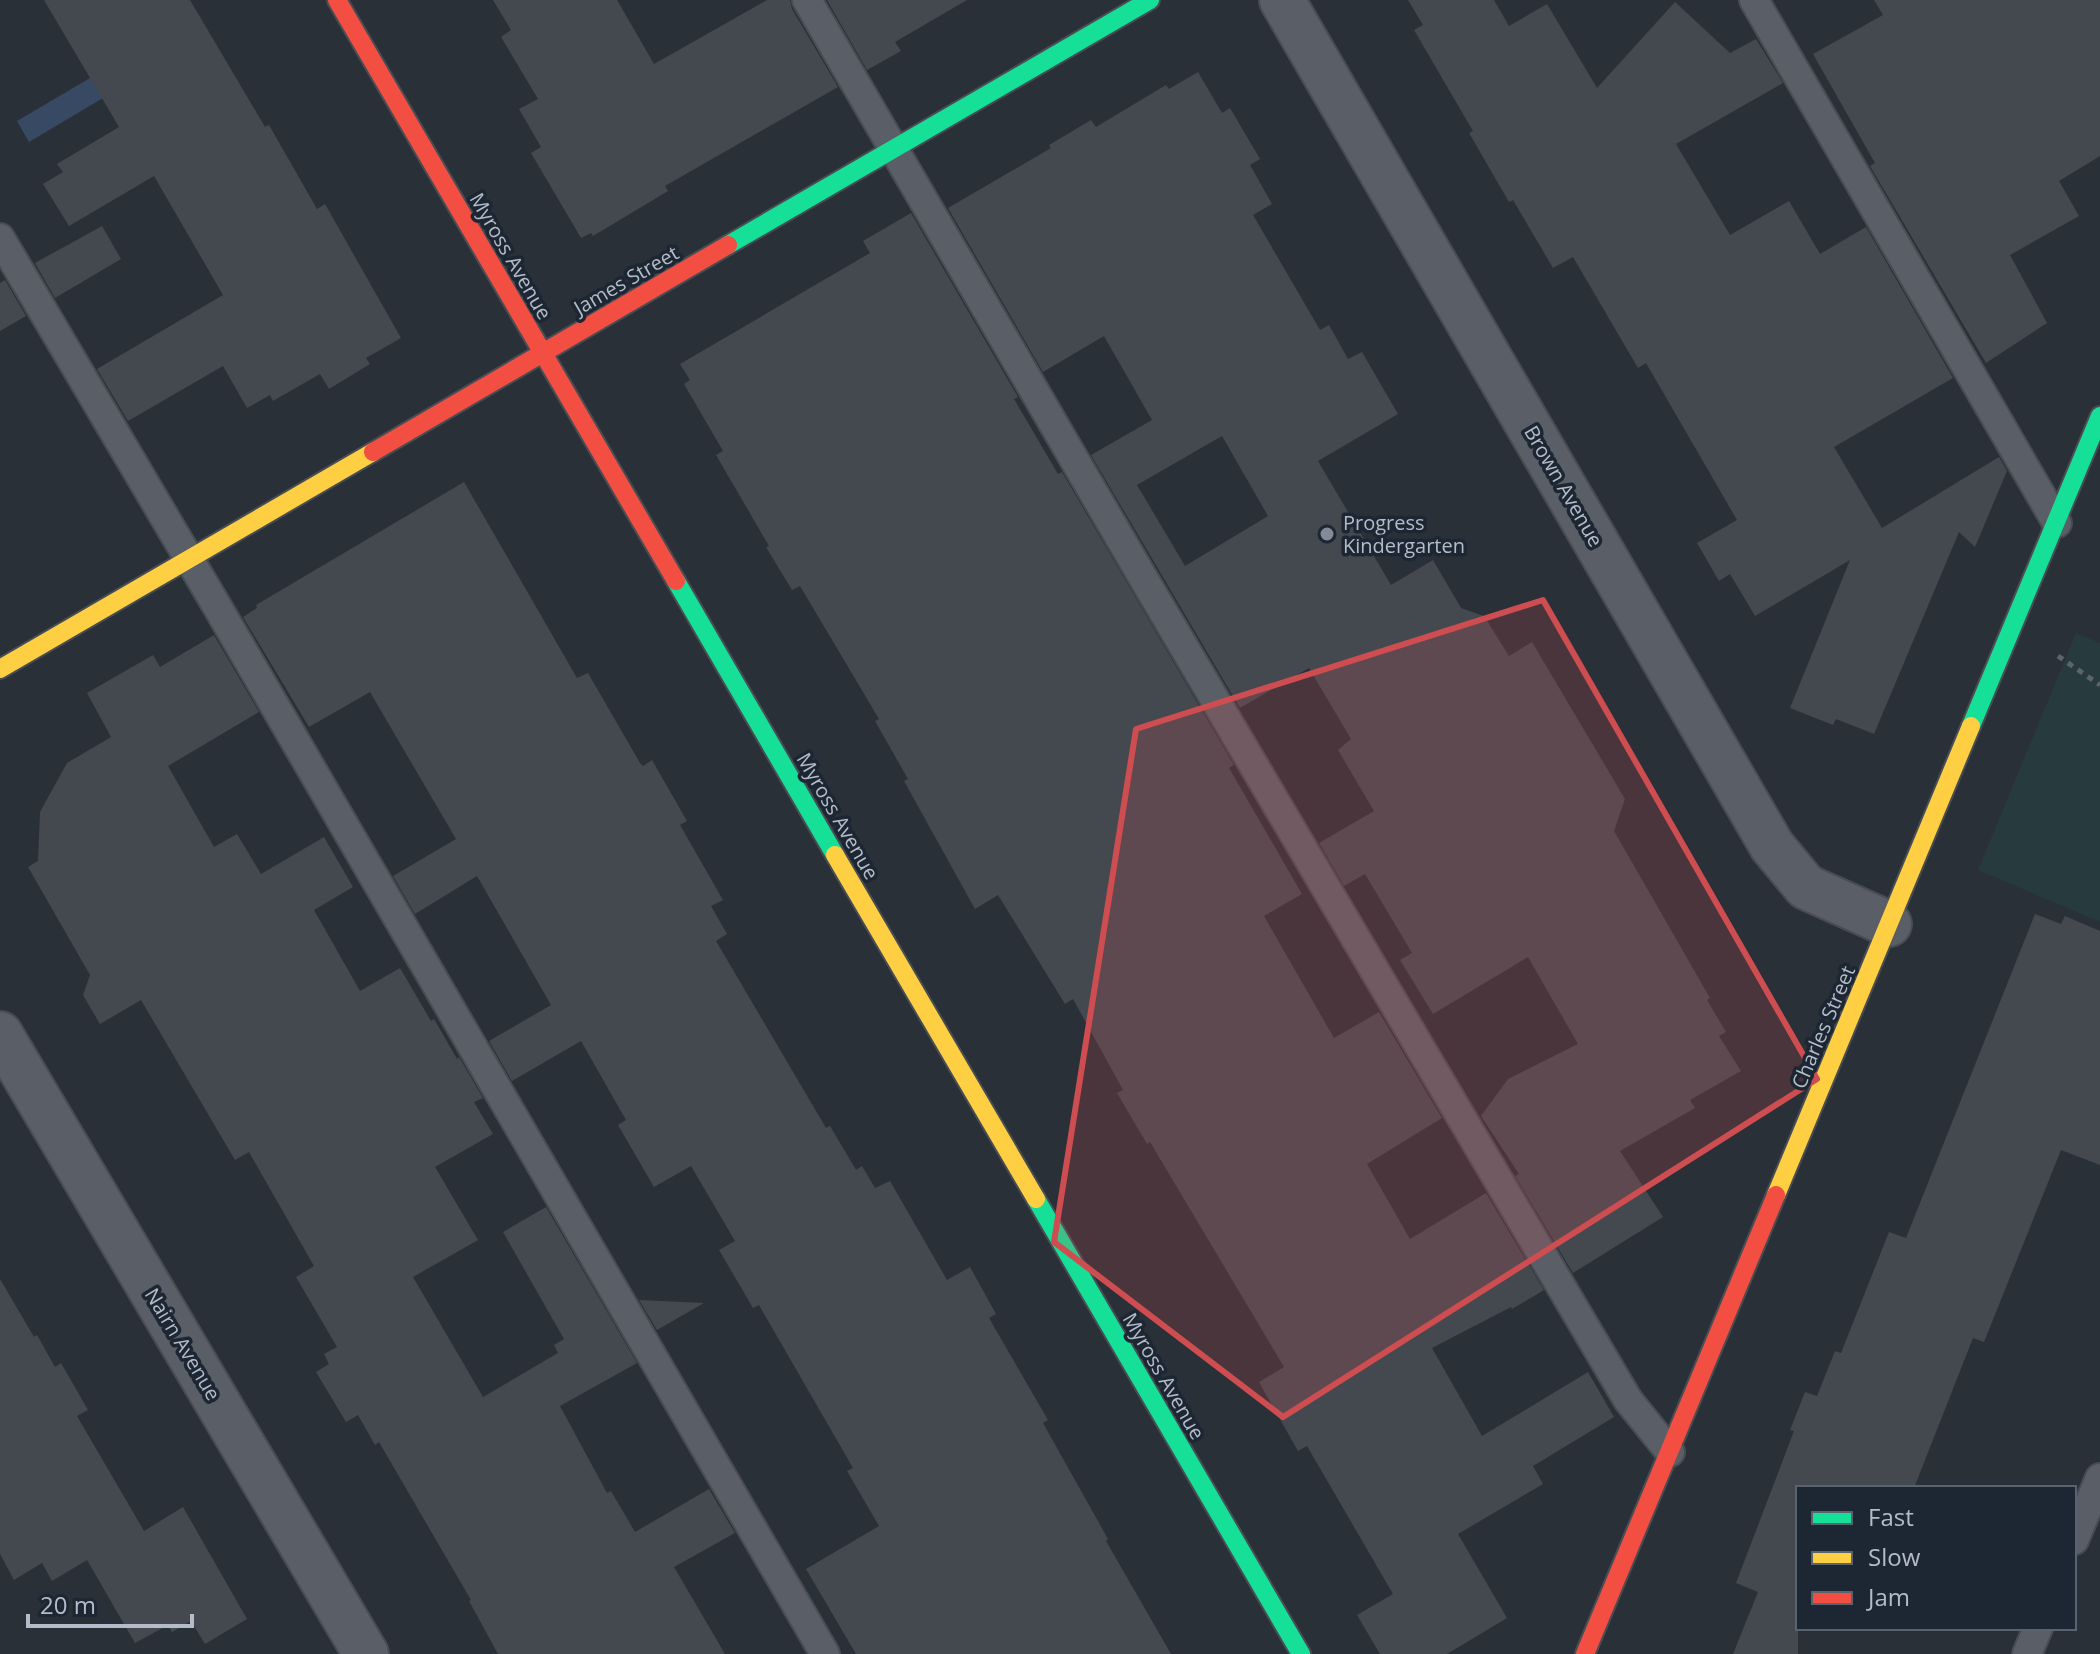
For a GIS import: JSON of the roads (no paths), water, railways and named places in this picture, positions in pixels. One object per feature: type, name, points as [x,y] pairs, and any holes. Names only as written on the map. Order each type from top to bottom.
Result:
[{"type":"street","name":"Myross Avenue","points":[[337,0],[1301,1654]]},
{"type":"street","name":"James Street","points":[[0,669],[1150,0]]},
{"type":"street","name":"Brown Avenue","points":[[1282,0],[1772,846],[1806,887],[1889,924]]},
{"type":"street","name":"Charles Street","points":[[1585,1654],[2100,416]]},
{"type":"street","name":"Nairn Avenue","points":[[0,1034],[366,1654]]},
{"type":"lane","points":[[807,0],[1150,590],[1628,1400],[1670,1452]]},
{"type":"lane","points":[[1754,0],[2057,523]]},
{"type":"lane","points":[[0,238],[825,1654]]},
{"type":"lane","points":[[2076,1535],[2100,1478]]},
{"type":"lane","points":[[2027,1654],[2037,1630]]},
{"type":"water","points":[[197,15],[209,35],[29,142],[17,121]]},
{"type":"place","name":"Progress Kindergarten","points":[[1327,534]]}]
